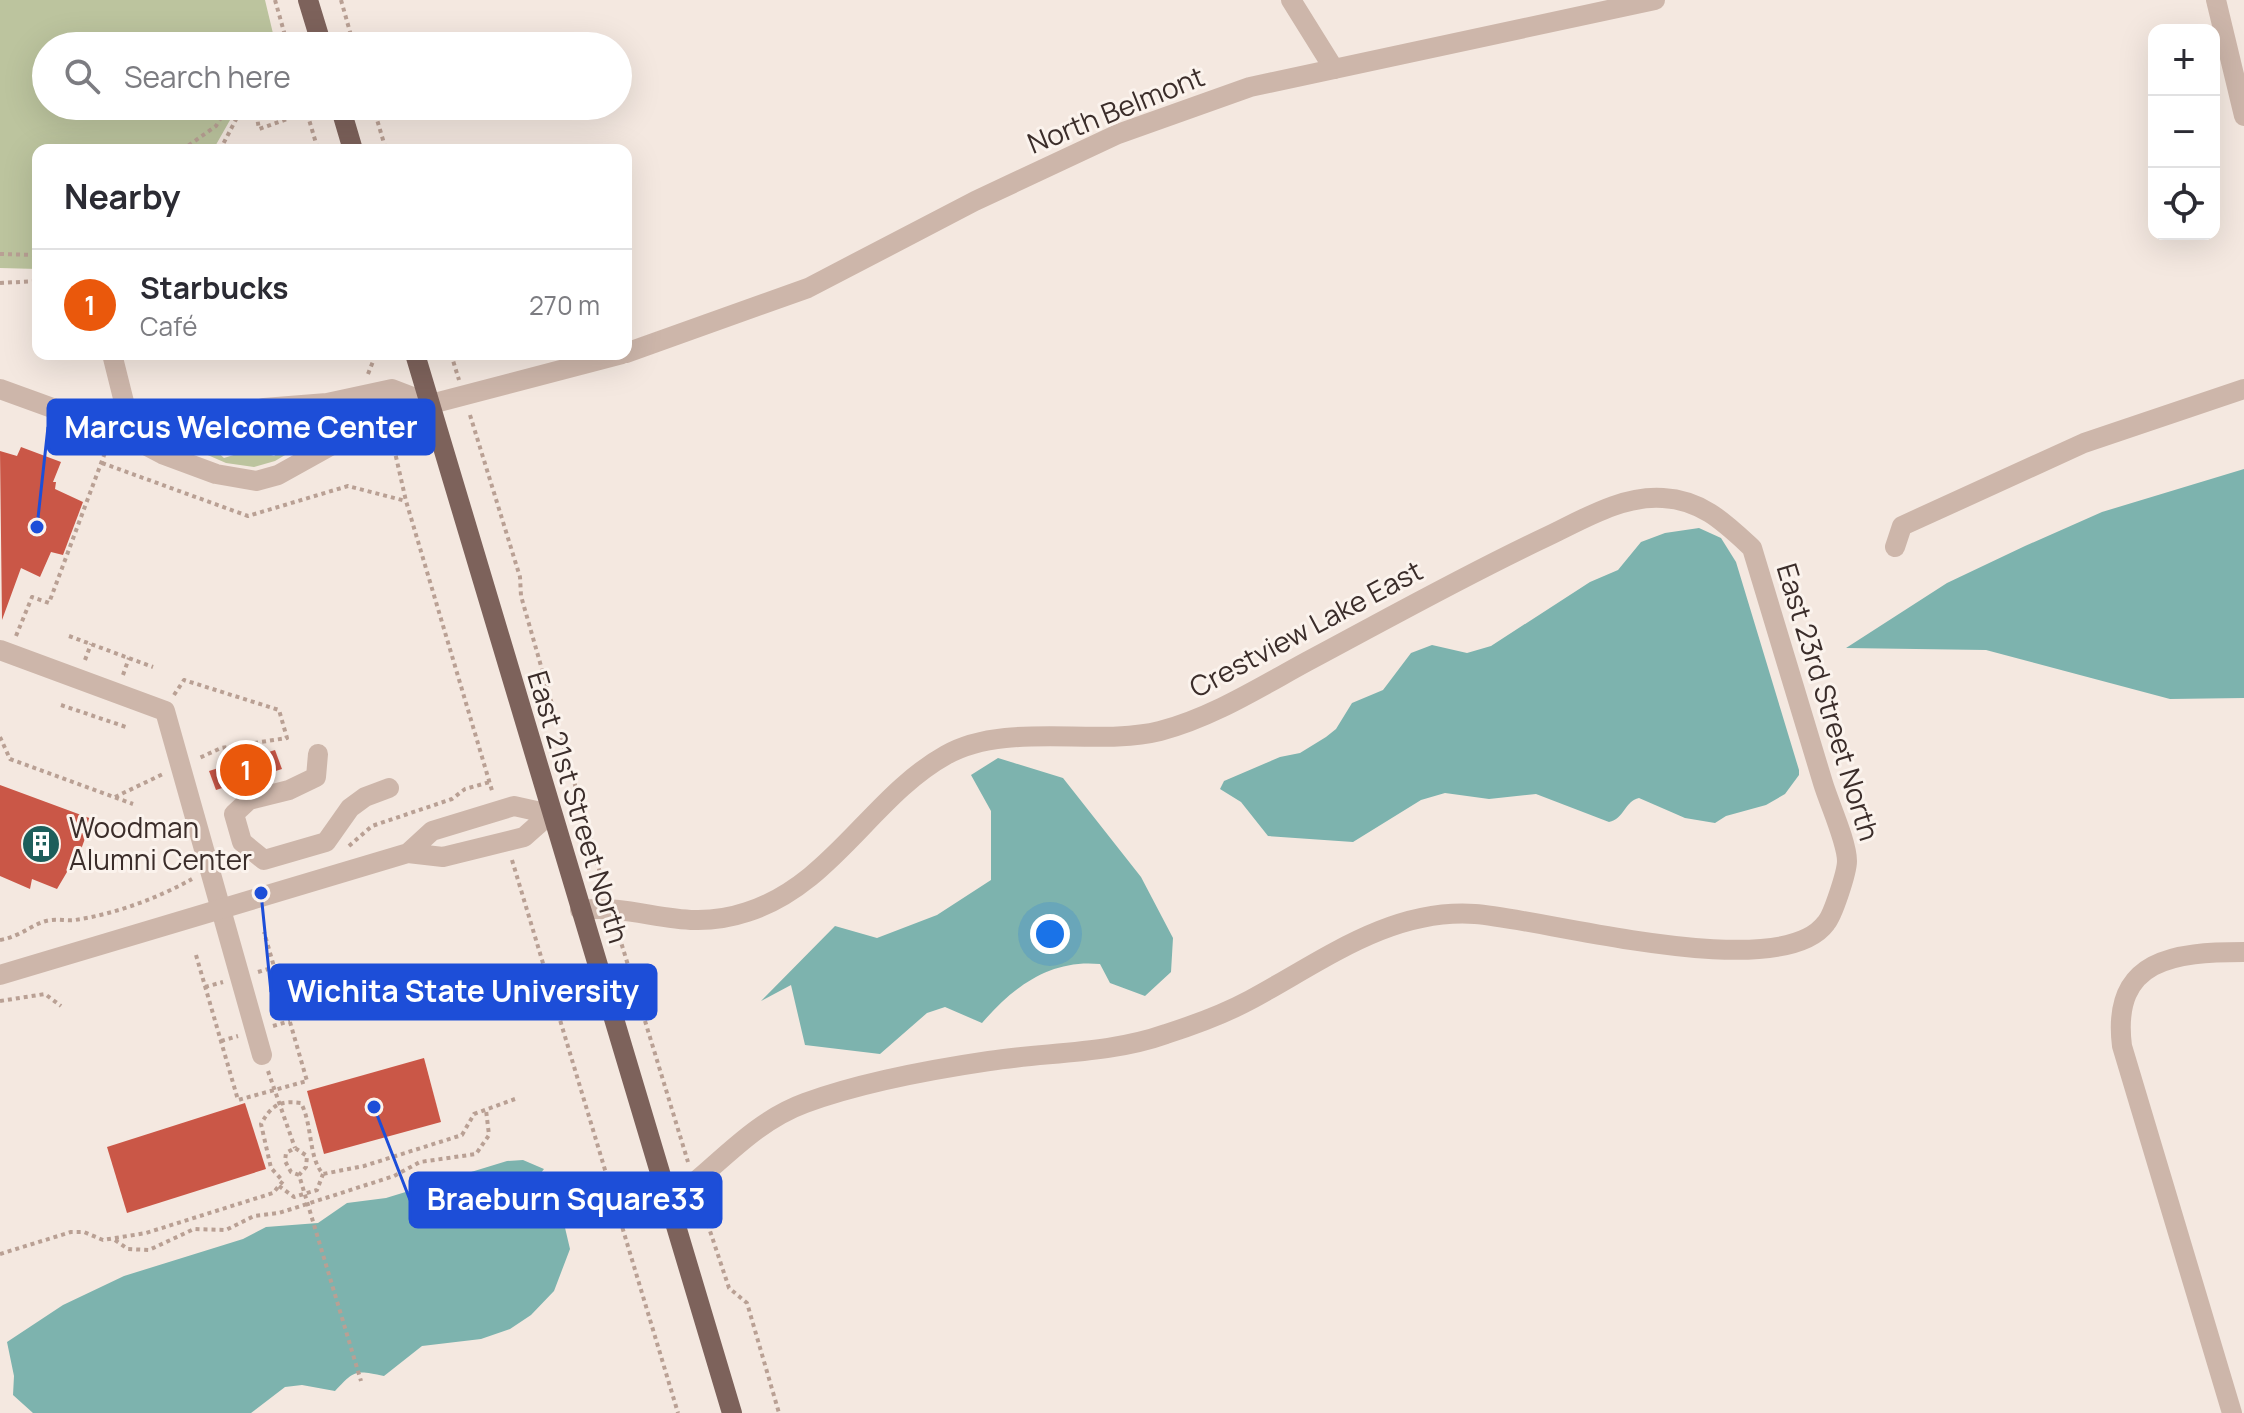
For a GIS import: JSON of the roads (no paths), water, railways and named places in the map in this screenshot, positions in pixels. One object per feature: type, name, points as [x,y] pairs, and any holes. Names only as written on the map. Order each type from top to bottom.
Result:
[{"type":"main road","points":[[308,0],[318,32]]},
{"type":"main road","points":[[344,120],[351,144]]},
{"type":"main road","name":"East 21st Street North","points":[[417,360],[550,814],[732,1413]]},
{"type":"street","points":[[1291,0],[1334,69]]},
{"type":"street","name":"North Belmont","points":[[632,350],[808,288],[975,201],[1118,134],[1250,87],[1655,0]]},
{"type":"street","points":[[2216,0],[2244,116]]},
{"type":"street","points":[[114,360],[126,410],[124,434],[204,423],[264,408],[317,405],[373,383],[431,404]]},
{"type":"street","name":"North Belmont","points":[[0,389],[124,434],[162,454],[225,477],[248,481],[274,477],[344,440],[403,425],[431,404],[597,360]]},
{"type":"street","points":[[1895,547],[1902,526],[2084,443],[2244,389]]},
{"type":"street","name":"Crestview Lake East","points":[[580,910],[610,907],[693,923],[749,912],[798,885],[846,845],[904,783],[949,753],[1003,738],[1157,732],[1210,714],[1485,565],[1612,506],[1662,497],[1696,505],[1716,515]]},
{"type":"street","name":"East 23rd Street North","points":[[667,1204],[695,1184],[738,1142],[765,1123],[804,1103],[880,1082],[989,1061],[1069,1054],[1162,1036],[1245,1003],[1373,932],[1423,916],[1475,914],[1644,943],[1715,950],[1796,943],[1815,935],[1830,918],[1847,861],[1752,548],[1716,515]]},
{"type":"street","points":[[5,651],[165,711],[262,1055]]},
{"type":"street","points":[[318,754],[316,777],[289,790],[249,800],[234,814],[242,842],[264,860],[326,842],[350,808],[365,797],[389,788]]},
{"type":"street","points":[[408,853],[432,831],[514,806],[550,814]]},
{"type":"street","points":[[0,975],[408,853],[443,857],[507,842],[524,837],[550,814]]},
{"type":"street","points":[[2232,1413],[2122,1046],[2120,1011],[2137,980],[2154,965],[2176,955],[2244,952]]},
{"type":"water","points":[[2244,469],[2244,698],[2170,699],[1986,650],[1846,648],[1947,583],[2025,546],[2102,512]]},
{"type":"water","points":[[1699,528],[1721,538],[1736,562],[1799,770],[1799,775],[1785,794],[1766,805],[1726,816],[1715,823],[1685,818],[1639,798],[1609,822],[1536,794],[1489,799],[1445,793],[1421,800],[1353,842],[1268,836],[1241,802],[1220,789],[1224,781],[1280,757],[1300,753],[1326,737],[1336,729],[1352,703],[1383,690],[1411,653],[1432,645],[1467,653],[1491,646],[1590,582],[1618,570],[1641,542],[1665,533]]},
{"type":"water","points":[[998,758],[1063,778],[1141,877],[1173,938],[1171,972],[1145,996],[1110,983],[1100,964],[1065,966],[1020,987],[982,1023],[945,1007],[927,1013],[880,1054],[805,1045],[791,985],[761,1001],[835,926],[877,938],[937,915],[991,880],[991,811],[971,775]]},
{"type":"water","points":[[523,1160],[544,1169],[541,1173],[547,1173],[554,1181],[570,1249],[554,1291],[531,1315],[510,1329],[481,1339],[422,1346],[384,1376],[356,1373],[335,1391],[302,1385],[285,1387],[251,1413],[33,1413],[13,1395],[14,1376],[7,1342],[63,1305],[124,1276],[243,1239],[266,1227],[318,1223],[347,1203],[386,1198],[507,1161]]},
{"type":"place","name":"Marcus Welcome Center","points":[[37,527]]},
{"type":"place","name":"Starbucks","points":[[246,770]]},
{"type":"place","name":"Woodman Alumni Center","points":[[41,844]]},
{"type":"place","name":"Wichita State University","points":[[261,893]]},
{"type":"place","name":"Braeburn Square33","points":[[374,1107]]}]
